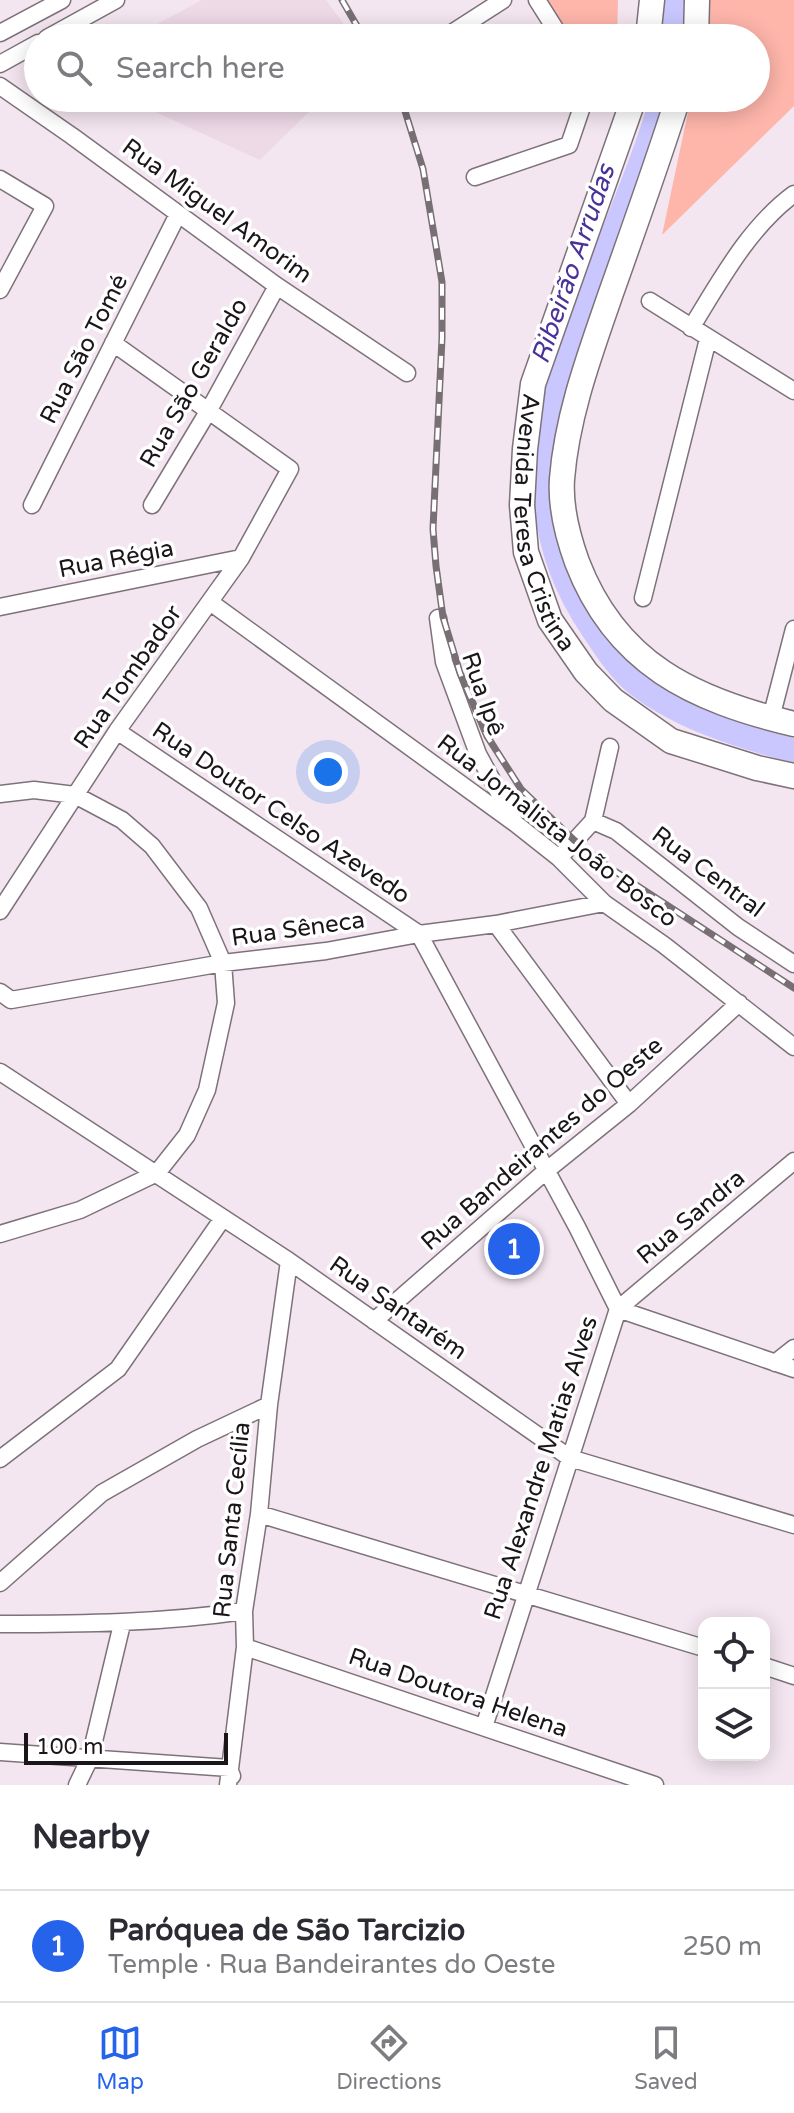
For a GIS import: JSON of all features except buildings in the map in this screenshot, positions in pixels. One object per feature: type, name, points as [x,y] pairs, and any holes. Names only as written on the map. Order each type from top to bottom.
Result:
[{"type":"main road","points":[[649,24],[652,0]]},
{"type":"main road","points":[[696,24],[697,0]]},
{"type":"main road","name":"Avenida Teresa Cristina","points":[[629,112],[533,384],[522,505],[526,552],[550,620],[586,672],[613,700],[671,741],[757,768],[794,776]]},
{"type":"main road","name":"Avenida Teresa Cristina","points":[[673,112],[578,388],[562,481],[565,517],[584,581],[600,612],[628,647],[646,662],[693,690],[782,721]]},
{"type":"street","points":[[0,33],[62,0]]},
{"type":"street","points":[[72,24],[116,0]]},
{"type":"street","points":[[466,24],[503,0]]},
{"type":"street","points":[[537,0],[552,24]]},
{"type":"street","points":[[0,64],[24,51]]},
{"type":"street","name":"Rua Miguel Amorim","points":[[0,86],[24,103]]},
{"type":"street","name":"Rua Miguel Amorim","points":[[36,112],[277,286],[407,373]]},
{"type":"street","points":[[475,177],[569,145],[580,112]]},
{"type":"street","points":[[0,179],[45,206],[0,290]]},
{"type":"street","points":[[691,328],[725,274],[774,209],[794,194]]},
{"type":"street","name":"Rua São Tomé","points":[[32,505],[178,214]]},
{"type":"street","name":"Rua São Geraldo","points":[[152,505],[209,410],[277,286]]},
{"type":"street","points":[[650,301],[794,391]]},
{"type":"street","points":[[643,598],[708,339]]},
{"type":"street","points":[[113,343],[209,410]]},
{"type":"street","name":"Rua Tombador","points":[[0,911],[117,731],[241,558],[290,469],[209,410]]},
{"type":"street","name":"Rua Régia","points":[[0,607],[241,558]]},
{"type":"street","name":"Rua Jornalista João Bosco","points":[[210,602],[516,824],[559,858],[604,903],[794,1047]]},
{"type":"street","name":"Rua Ipê","points":[[438,618],[444,662],[478,754],[516,824]]},
{"type":"street","points":[[782,721],[794,629]]},
{"type":"street","name":"Rua Doutor Celso Azevedo","points":[[117,731],[419,934]]},
{"type":"street","points":[[559,858],[593,821],[610,747]]},
{"type":"street","points":[[0,794],[34,790],[75,795],[122,820],[152,846],[199,908],[223,963],[226,1003],[207,1090],[187,1135],[157,1173],[80,1210],[0,1234]]},
{"type":"street","name":"Rua Central","points":[[593,821],[616,831],[738,927],[794,964]]},
{"type":"street","name":"Rua Sêneca","points":[[0,992],[11,1000],[223,963],[326,951],[496,924],[604,903]]},
{"type":"street","points":[[496,924],[629,1104]]},
{"type":"street","name":"Rua Alexandre Matias Alves","points":[[419,934],[547,1170],[618,1309],[484,1727]]},
{"type":"street","name":"Rua Bandeirantes do Oeste","points":[[374,1321],[547,1170],[629,1104],[739,1003]]},
{"type":"street","name":"Rua Santarém","points":[[0,1072],[289,1261],[570,1458],[794,1525]]},
{"type":"street","name":"Rua Sandra","points":[[618,1309],[794,1161]]},
{"type":"street","points":[[0,1459],[118,1369],[223,1218]]},
{"type":"street","name":"Rua Santa Cecília","points":[[229,1777],[245,1647],[244,1611],[259,1514],[269,1405],[289,1261]]},
{"type":"street","points":[[618,1309],[794,1369]]},
{"type":"street","points":[[775,1363],[794,1348]]},
{"type":"street","points":[[0,1583],[102,1493],[197,1439],[269,1405]]},
{"type":"street","points":[[259,1514],[698,1646]]},
{"type":"street","points":[[0,1624],[180,1621],[244,1611]]},
{"type":"street","points":[[77,1785],[90,1758],[122,1624]]},
{"type":"street","name":"Rua Doutora Helena","points":[[245,1647],[655,1785]]},
{"type":"street","points":[[770,1668],[794,1676]]},
{"type":"street","points":[[0,1752],[90,1758],[229,1777],[236,1785]]},
{"type":"shaded area","points":[[202,0],[326,0],[344,24],[157,24]]},
{"type":"shaded area","points":[[537,0],[618,0],[617,24],[552,24]]},
{"type":"shaded area","points":[[708,0],[794,0],[794,106],[662,235],[688,112],[770,112],[770,24],[707,24],[710,10]]},
{"type":"shaded area","points":[[156,112],[309,112],[260,160]]},
{"type":"waterway","name":"Ribeirão Arrudas","points":[[674,24],[675,0]]},
{"type":"waterway","name":"Ribeirão Arrudas","points":[[658,112],[574,330],[559,385],[546,458],[545,493],[549,527],[572,595],[608,652],[632,681],[694,718],[794,751]]},
{"type":"railway","points":[[342,0],[356,24]]},
{"type":"railway","points":[[405,112],[423,169],[442,282],[433,529],[436,566],[443,617],[460,673],[487,736],[521,789],[574,840],[610,868],[794,988]]},
{"type":"place","name":"Paróquea de São Tarcizio","points":[[514,1249]]}]
